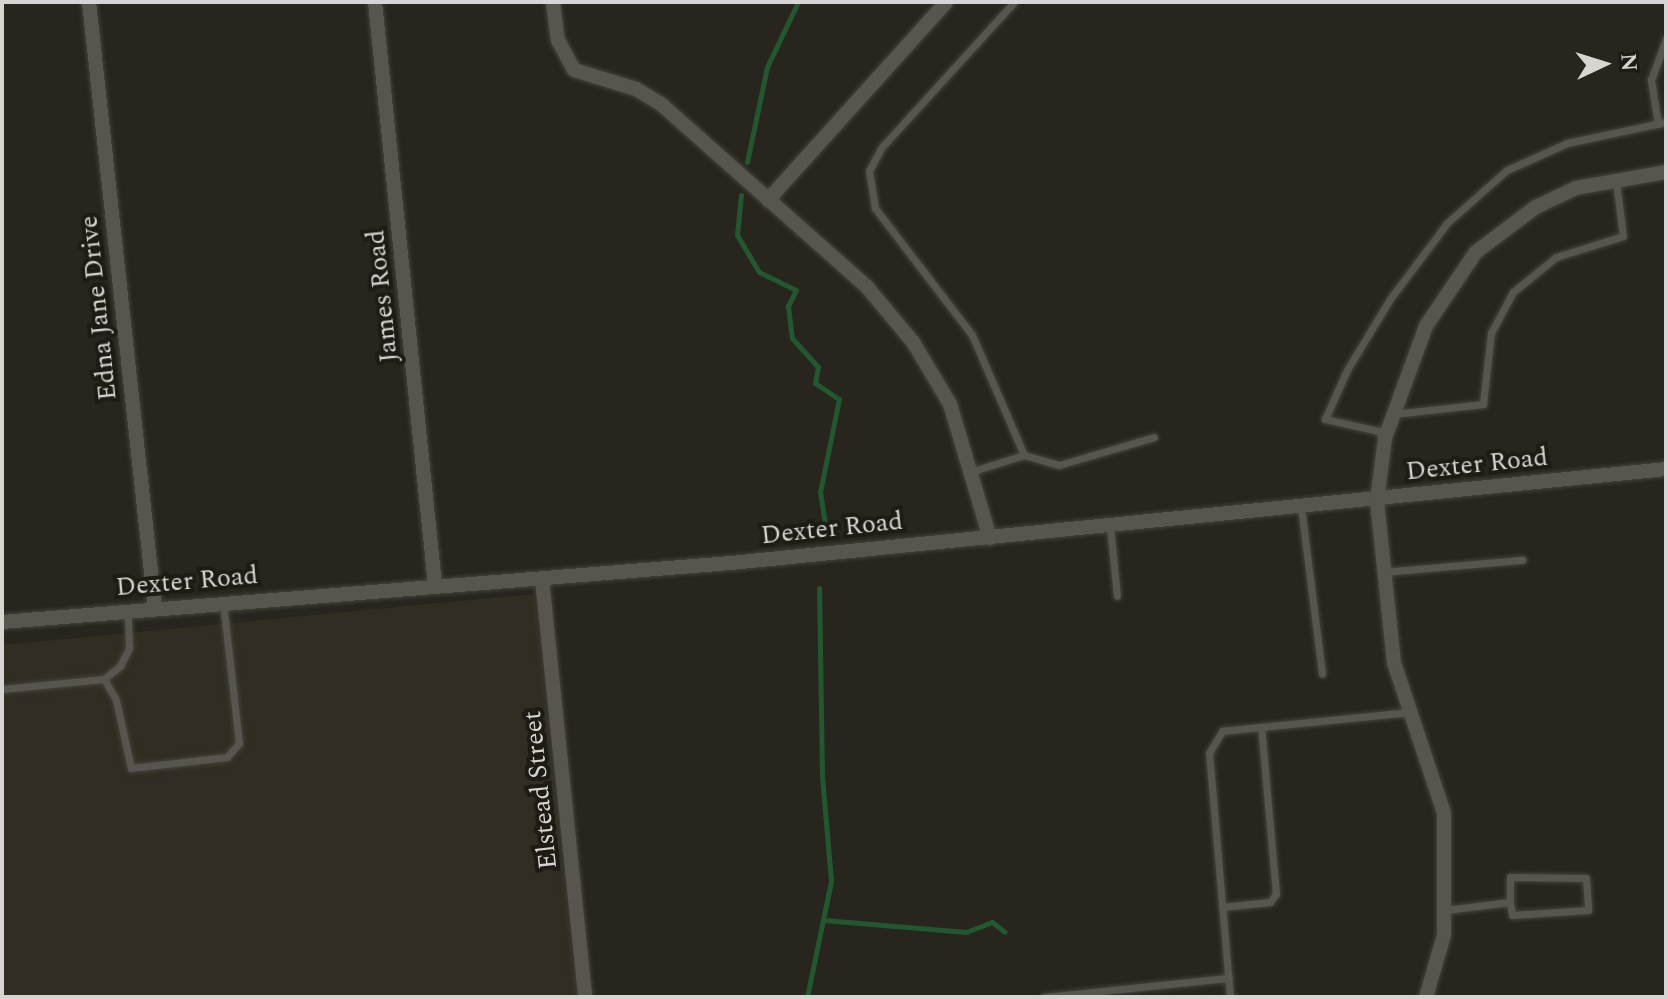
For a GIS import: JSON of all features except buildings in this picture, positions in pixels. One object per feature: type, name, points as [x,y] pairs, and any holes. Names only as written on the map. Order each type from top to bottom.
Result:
[{"type":"street","name":"Edna Jane Drive","points":[[89,2],[155,609]]},
{"type":"street","name":"James Road","points":[[375,2],[435,585]]},
{"type":"street","points":[[553,2],[558,40],[574,70],[636,89],[661,104],[867,287],[913,342],[950,404],[990,538]]},
{"type":"street","points":[[768,200],[946,2]]},
{"type":"street","points":[[1426,997],[1436,972],[1446,910],[1444,813],[1394,663],[1382,573],[1377,500],[1387,433],[1426,326],[1476,252],[1536,207],[1576,188],[1666,172]]},
{"type":"street","name":"Dexter Road","points":[[2,622],[435,585],[542,579],[990,538],[1666,469]]},
{"type":"street","name":"Elstead Street","points":[[542,579],[585,997]]},
{"type":"lane","points":[[1014,2],[882,147],[869,171],[868,189],[875,208],[972,335],[1024,455]]},
{"type":"lane","points":[[1387,433],[1325,419],[1347,370],[1390,299],[1447,223],[1507,170],[1567,143],[1662,123],[1651,80],[1666,39]]},
{"type":"lane","points":[[1394,414],[1483,404],[1491,333],[1513,292],[1556,257],[1623,236],[1616,181]]},
{"type":"lane","points":[[970,472],[1024,455],[1059,465],[1154,437]]},
{"type":"lane","points":[[1301,507],[1322,674]]},
{"type":"lane","points":[[1110,526],[1117,596]]},
{"type":"lane","points":[[1382,573],[1522,560]]},
{"type":"lane","points":[[104,679],[116,700],[131,768],[227,757],[239,743],[223,603]]},
{"type":"lane","points":[[2,689],[104,679],[120,666],[129,648],[128,611]]},
{"type":"lane","points":[[1230,997],[1209,753],[1222,731],[1409,712]]},
{"type":"lane","points":[[1222,907],[1270,902],[1276,894],[1261,727]]},
{"type":"lane","points":[[1510,877],[1586,878],[1588,910],[1512,915],[1510,902],[1510,877]]},
{"type":"lane","points":[[1446,910],[1510,902]]},
{"type":"lane","points":[[1044,997],[1229,978]]},
{"type":"shaded area","points":[[534,594],[576,997],[2,997],[2,645]]},
{"type":"waterway","points":[[747,162],[767,67],[798,2]]},
{"type":"waterway","points":[[741,195],[737,235],[759,272],[796,290],[788,306],[792,338],[818,367],[815,383],[839,399],[820,492],[825,525]]},
{"type":"waterway","points":[[807,997],[831,881],[822,776],[819,588]]},
{"type":"waterway","points":[[824,920],[966,932],[992,922],[1005,932]]}]
